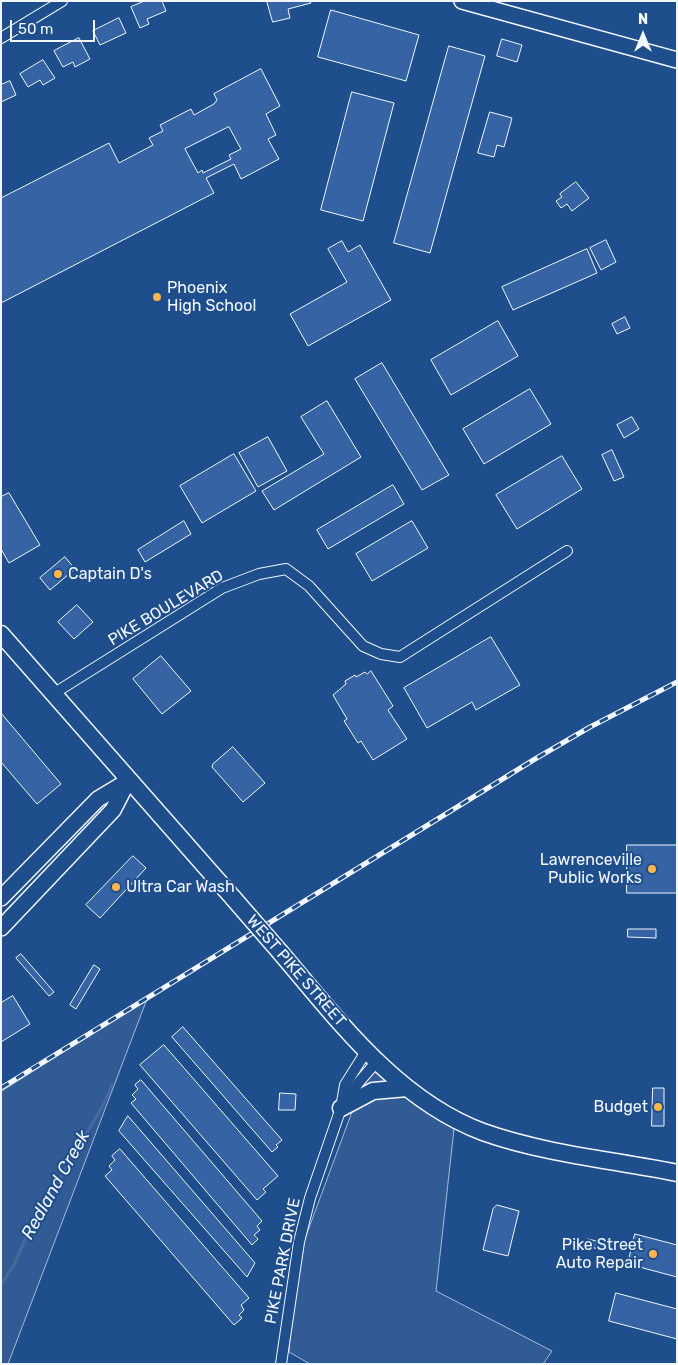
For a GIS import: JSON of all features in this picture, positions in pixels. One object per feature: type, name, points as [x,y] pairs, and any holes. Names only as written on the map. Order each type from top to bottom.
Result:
[{"type":"main road","points":[[462,1],[677,60]]},
{"type":"main road","name":"WEST PIKE STREET","points":[[1,634],[280,952],[373,1055],[407,1088],[454,1118],[498,1136],[556,1150],[677,1173]]},
{"type":"main road","points":[[1,898],[98,799],[128,781]]},
{"type":"main road","points":[[1,928],[113,810],[128,781]]},
{"type":"main road","points":[[341,1108],[373,1091],[407,1088]]},
{"type":"street","points":[[1,38],[62,1]]},
{"type":"street","name":"PIKE BOULEVARD","points":[[53,694],[222,588],[259,574],[286,569],[309,586],[363,646],[381,654],[400,657],[567,551]]},
{"type":"street","name":"PIKE PARK DRIVE","points":[[281,1364],[299,1242],[310,1198],[341,1108],[343,1092],[348,1078],[373,1055]]},
{"type":"street","name":"PIKE PARK DRIVE","points":[[341,1108],[373,1055]]},
{"type":"shaded area","points":[[147,999],[8,1364],[1,1364],[1,1092]]},
{"type":"shaded area","points":[[369,1067],[455,1120],[436,1291],[552,1351],[543,1364],[310,1364],[289,1352],[295,1266]]},
{"type":"building","points":[[145,1],[162,1],[166,11],[147,19],[149,24],[140,28],[131,7]]},
{"type":"building","points":[[267,1],[310,1],[311,3],[288,9],[290,18],[273,22]]},
{"type":"building","points":[[331,10],[419,35],[406,81],[318,57]]},
{"type":"building","points":[[119,18],[126,33],[100,45],[93,31]]},
{"type":"building","points":[[79,38],[90,59],[75,67],[73,62],[63,67],[54,51]]},
{"type":"building","points":[[502,39],[522,45],[517,62],[497,56]]},
{"type":"building","points":[[449,46],[485,56],[430,253],[394,243]]},
{"type":"building","points":[[43,60],[55,78],[43,85],[40,80],[28,87],[20,74]]},
{"type":"building","points":[[261,69],[280,106],[266,114],[276,135],[268,139],[279,159],[241,179],[234,164],[206,178],[214,193],[1,303],[1,198],[109,143],[119,163],[153,145],[149,138],[163,131],[160,125],[191,109],[194,115],[214,104],[217,100],[214,94]],"holes":[[[229,127],[241,149],[229,155],[231,159],[203,173],[202,170],[198,173],[185,149]]]},
{"type":"building","points":[[10,81],[16,95],[1,102],[1,85]]},
{"type":"building","points":[[352,92],[394,103],[363,221],[321,210]]},
{"type":"building","points":[[490,112],[512,118],[504,147],[497,145],[494,157],[478,153]]},
{"type":"building","points":[[576,182],[589,198],[572,211],[567,204],[561,208],[556,201],[562,197],[560,194]]},
{"type":"building","points":[[606,240],[616,262],[601,270],[590,248]]},
{"type":"building","points":[[342,241],[348,252],[360,245],[391,300],[308,346],[290,314],[347,282],[328,249]]},
{"type":"building","points":[[587,249],[597,273],[513,310],[502,287]]},
{"type":"building","points":[[625,317],[630,328],[617,334],[612,324]]},
{"type":"building","points":[[498,321],[518,356],[451,395],[431,360]]},
{"type":"building","points":[[382,363],[449,475],[422,490],[355,379]]},
{"type":"building","points":[[530,389],[551,424],[484,464],[463,429]]},
{"type":"building","points":[[327,401],[361,457],[274,510],[262,491],[324,454],[301,417]]},
{"type":"building","points":[[632,417],[639,429],[624,438],[617,425]]},
{"type":"building","points":[[268,437],[287,471],[258,487],[239,453]]},
{"type":"building","points":[[612,450],[624,477],[614,481],[602,455]]},
{"type":"building","points":[[234,454],[256,491],[202,523],[180,486]]},
{"type":"building","points":[[562,456],[582,489],[517,529],[496,495]]},
{"type":"building","points":[[393,485],[404,504],[328,549],[317,530]]},
{"type":"building","points":[[9,493],[40,545],[9,563],[1,549],[1,497]]},
{"type":"building","points":[[184,521],[191,534],[145,562],[138,550]]},
{"type":"building","points":[[412,521],[428,548],[372,581],[356,554]]},
{"type":"building","name":"Captain D's","points":[[65,557],[75,569],[50,590],[40,578]]},
{"type":"building","points":[[77,605],[93,622],[74,639],[58,622]]},
{"type":"building","points":[[491,637],[520,685],[476,710],[472,702],[427,728],[404,688]]},
{"type":"building","points":[[161,656],[191,691],[162,714],[133,679]]},
{"type":"building","points":[[371,671],[393,706],[388,710],[407,739],[373,760],[361,741],[358,743],[344,721],[347,719],[333,695],[346,684],[345,681],[355,675],[356,677]]},
{"type":"building","points":[[1,713],[61,784],[37,804],[1,762]]},
{"type":"building","points":[[233,747],[265,783],[243,802],[212,767]]},
{"type":"building","name":"Lawrenceville Public Works","points":[[627,845],[677,845],[677,893],[627,893]]},
{"type":"building","name":"Ultra Car Wash","points":[[133,856],[146,868],[100,918],[86,905]]},
{"type":"building","points":[[628,929],[656,929],[656,938],[628,937]]},
{"type":"building","points":[[21,954],[54,992],[49,996],[16,958]]},
{"type":"building","points":[[94,965],[100,969],[76,1009],[70,1005]]},
{"type":"building","points":[[13,996],[30,1024],[1,1042],[1,1003]]},
{"type":"building","points":[[183,1027],[282,1140],[272,1152],[172,1037]]},
{"type":"building","points":[[164,1045],[278,1176],[263,1189],[266,1192],[257,1200],[140,1065]]},
{"type":"building","points":[[141,1080],[262,1221],[257,1226],[260,1230],[254,1235],[258,1239],[252,1245],[131,1103],[136,1099],[132,1095],[138,1089],[135,1085]]},
{"type":"building","name":"Budget","points":[[653,1088],[664,1088],[664,1126],[652,1126]]},
{"type":"building","points":[[280,1093],[296,1094],[295,1110],[279,1110]]},
{"type":"building","points":[[128,1116],[255,1263],[247,1277],[119,1131]]},
{"type":"building","points":[[120,1149],[249,1298],[241,1305],[244,1310],[239,1315],[242,1318],[234,1325],[105,1176],[112,1170],[109,1166],[115,1160],[112,1156]]},
{"type":"building","points":[[497,1205],[519,1211],[508,1256],[483,1250],[493,1209]]},
{"type":"building","name":"Pike Street Auto Repair","points":[[635,1234],[677,1245],[677,1277],[628,1264]]},
{"type":"building","points":[[588,1239],[605,1243],[603,1250],[586,1246]]},
{"type":"building","points":[[616,1293],[677,1309],[677,1339],[609,1321]]},
{"type":"waterway","name":"Redland Creek","points":[[1,1285],[15,1263],[37,1211],[59,1180],[102,1107],[112,1085]]},
{"type":"railway","points":[[1,1088],[535,759],[590,727],[677,682]]},
{"type":"place","name":"Phoenix High School","points":[[157,297]]},
{"type":"place","name":"Captain D's","points":[[58,574]]},
{"type":"place","name":"Lawrenceville Public Works","points":[[652,869]]},
{"type":"place","name":"Ultra Car Wash","points":[[116,887]]},
{"type":"place","name":"Budget","points":[[658,1107]]},
{"type":"place","name":"Pike Street Auto Repair","points":[[653,1254]]}]
